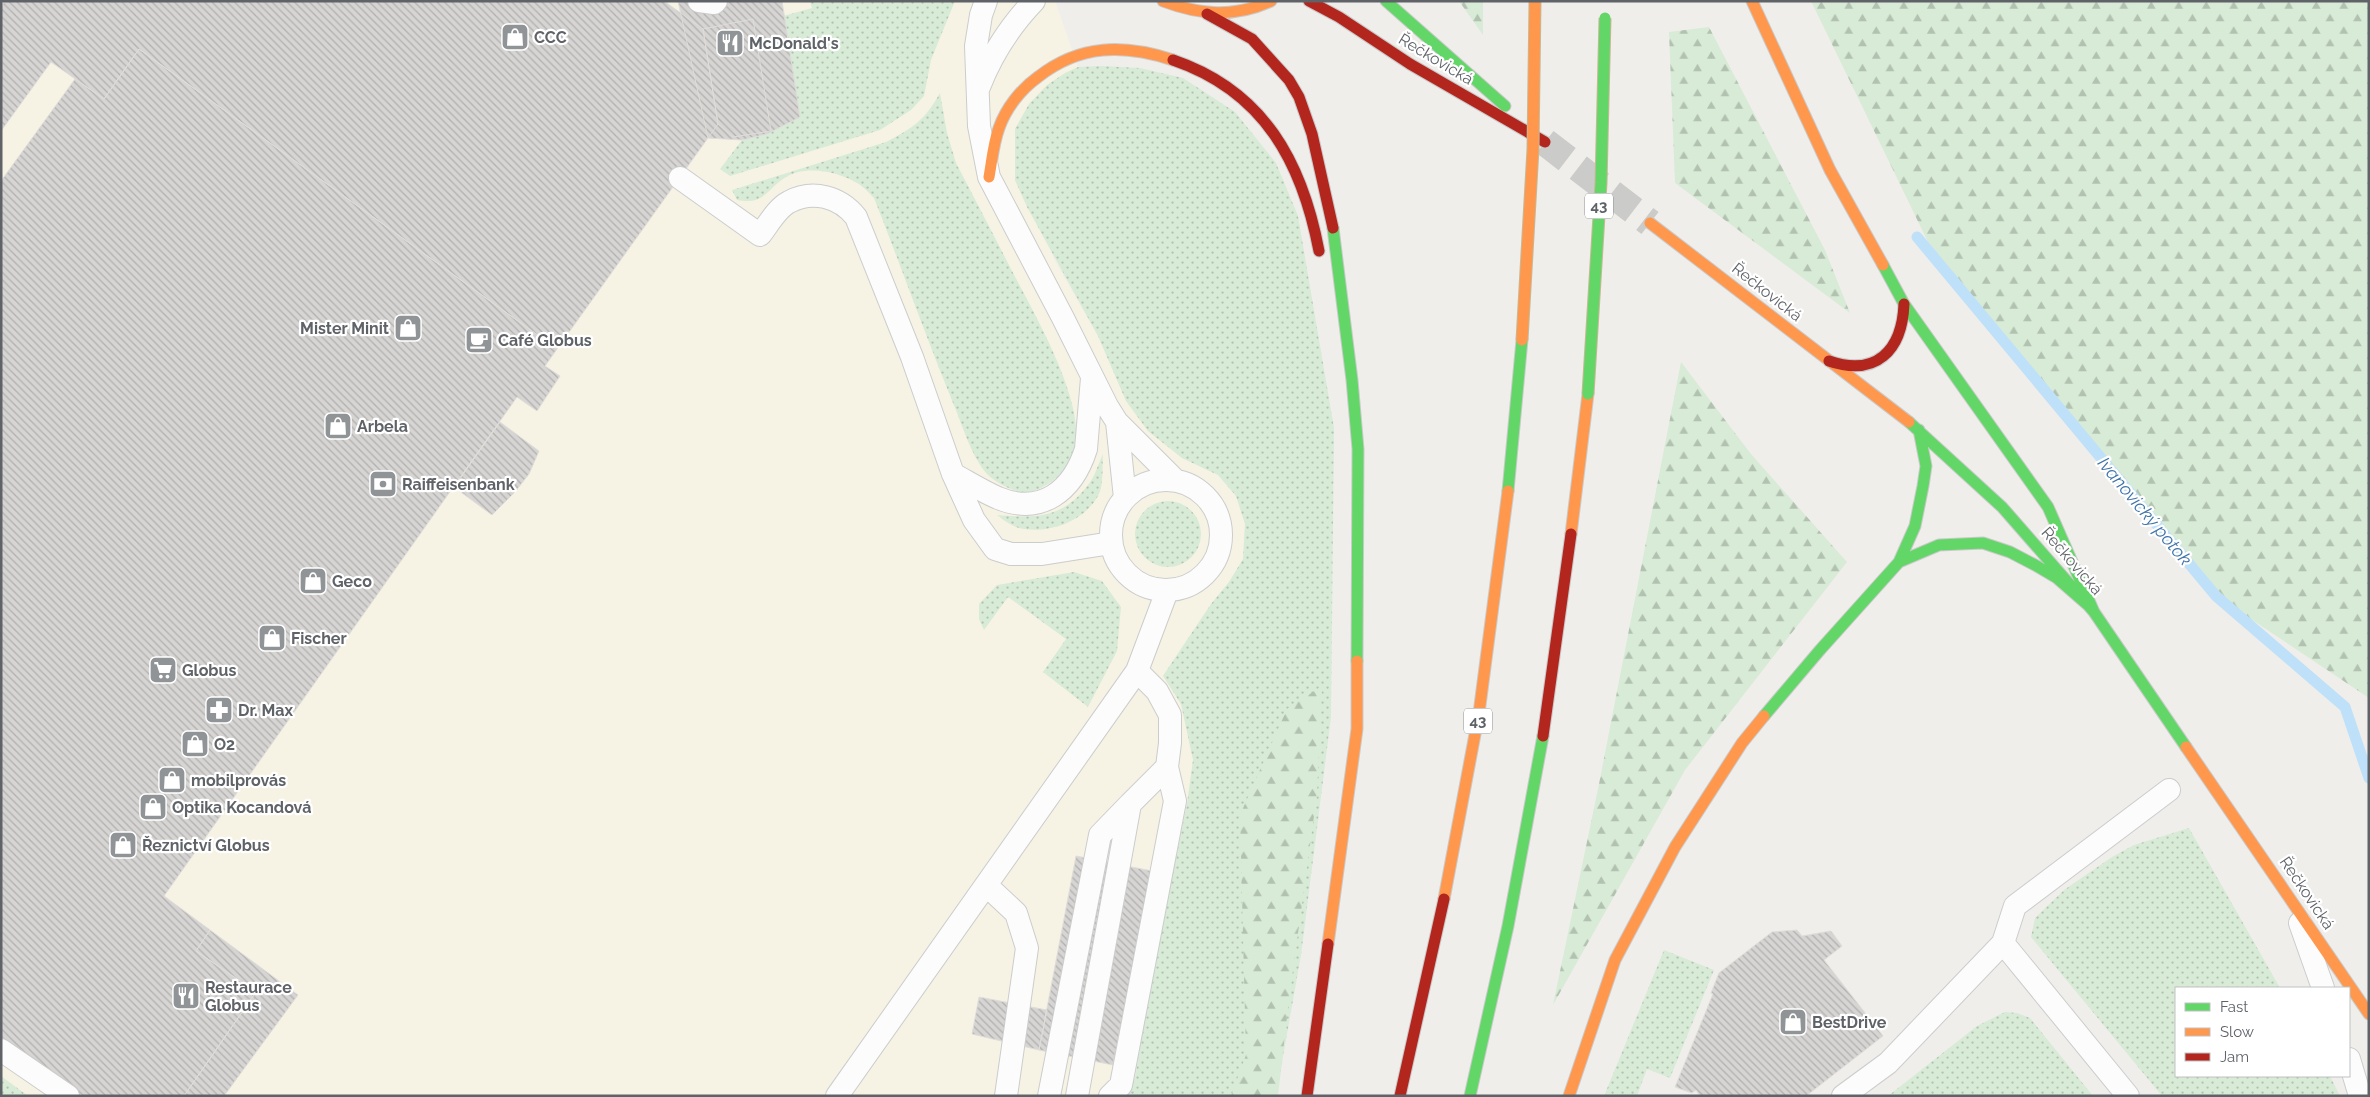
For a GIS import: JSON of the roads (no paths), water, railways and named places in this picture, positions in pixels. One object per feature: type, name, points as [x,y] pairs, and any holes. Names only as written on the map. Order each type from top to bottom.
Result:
[{"type":"main road","points":[[1164,1],[1181,8],[1207,14],[1246,11],[1271,1]]},
{"type":"main road","name":"Řečkovická","points":[[1309,1],[1339,16],[1410,64],[1545,142],[1386,1]]},
{"type":"main road","name":"43","points":[[1400,1096],[1442,909],[1479,713],[1503,540],[1522,340],[1533,149],[1535,1]]},
{"type":"main road","points":[[1752,1],[1830,170],[1904,304],[2048,508],[2094,612]]},
{"type":"main road","points":[[1207,14],[1252,39],[1289,80],[1299,97],[1312,134],[1331,212],[1352,380],[1358,449],[1356,729],[1307,1096]]},
{"type":"main road","name":"43","points":[[1470,1096],[1501,966],[1540,754],[1568,568],[1588,394],[1601,183],[1605,14]]},
{"type":"main road","points":[[990,177],[995,137],[1001,121],[1023,90],[1050,65],[1063,58],[1101,50],[1122,49],[1144,52],[1173,60],[1202,73],[1231,90],[1254,111],[1274,134],[1303,188],[1314,221],[1322,267]]},
{"type":"main road","name":"Řečkovická","points":[[1650,223],[1919,430],[2002,507],[2094,612],[2369,1014]]},
{"type":"main road","points":[[1829,361],[1842,367],[1857,368],[1871,364],[1884,357],[1895,346],[1902,333],[1905,318],[1904,304]]},
{"type":"main road","points":[[1335,341],[1352,380]]},
{"type":"main road","points":[[1569,1096],[1615,960],[1675,847],[1742,743],[1820,650],[1899,562],[1915,526],[1923,486],[1926,466],[1919,430]]},
{"type":"main road","points":[[1899,562],[1938,545],[1983,543],[2010,552],[2057,578],[2094,612]]},
{"type":"lane","points":[[700,1],[714,3],[716,1]]},
{"type":"lane","points":[[986,1],[981,15],[976,46],[980,134],[990,177],[1117,422],[1176,481]]},
{"type":"lane","points":[[978,90],[986,68],[1034,1]]},
{"type":"lane","points":[[680,178],[760,235],[788,202],[821,196],[838,201],[849,208],[856,218],[912,357],[953,474],[974,520],[995,549],[1011,554],[1042,554],[1111,543]]},
{"type":"lane","points":[[953,474],[998,498],[1015,502],[1036,502],[1047,500],[1055,495],[1070,483],[1083,459],[1086,449],[1092,377]]},
{"type":"lane","points":[[1117,422],[1125,498]]},
{"type":"lane","points":[[1157,481],[1176,481],[1193,487],[1207,498],[1217,513],[1221,531],[1220,548],[1213,565],[1201,578],[1185,587],[1167,590],[1151,588],[1137,582],[1125,571],[1116,558],[1111,543],[1114,519],[1125,498],[1140,487],[1157,481]]},
{"type":"lane","points":[[837,1096],[1137,671],[1167,590]]},
{"type":"lane","points":[[1110,1096],[1121,1085],[1170,837],[1175,802],[1167,767],[1170,743],[1170,716],[1157,691],[1137,671]]},
{"type":"lane","points":[[1049,1096],[1100,835],[1167,767]]},
{"type":"lane","points":[[1843,1096],[1888,1063],[2003,943],[2015,906],[2169,790]]},
{"type":"lane","points":[[1077,1096],[1130,804]]},
{"type":"lane","points":[[986,885],[1016,913],[1027,948],[1006,1096]]},
{"type":"lane","points":[[2290,896],[2323,987]]},
{"type":"lane","points":[[2003,943],[2128,1096]]},
{"type":"lane","points":[[1,1050],[68,1096]]},
{"type":"lane","points":[[2350,1062],[2360,1096]]},
{"type":"waterway","name":"Ivanovický potok","points":[[1917,237],[2216,596],[2345,707],[2369,778]]},
{"type":"tunnel","points":[[1545,142],[1650,223]]},
{"type":"place","name":"CCC","points":[[515,37]]},
{"type":"place","name":"McDonald's","points":[[730,43]]},
{"type":"place","name":"Mister Minit","points":[[408,328]]},
{"type":"place","name":"Café Globus","points":[[479,340]]},
{"type":"place","name":"Arbela","points":[[338,426]]},
{"type":"place","name":"Raiffeisenbank","points":[[383,484]]},
{"type":"place","name":"Geco","points":[[313,581]]},
{"type":"place","name":"Fischer","points":[[272,638]]},
{"type":"place","name":"Globus","points":[[163,670]]},
{"type":"place","name":"Dr. Max","points":[[219,710]]},
{"type":"place","name":"O2","points":[[195,744]]},
{"type":"place","name":"mobilprovás","points":[[172,780]]},
{"type":"place","name":"Optika Kocandová","points":[[153,807]]},
{"type":"place","name":"Řeznictví Globus","points":[[123,845]]},
{"type":"place","name":"Restaurace Globus","points":[[186,996]]},
{"type":"place","name":"BestDrive","points":[[1793,1022]]}]
